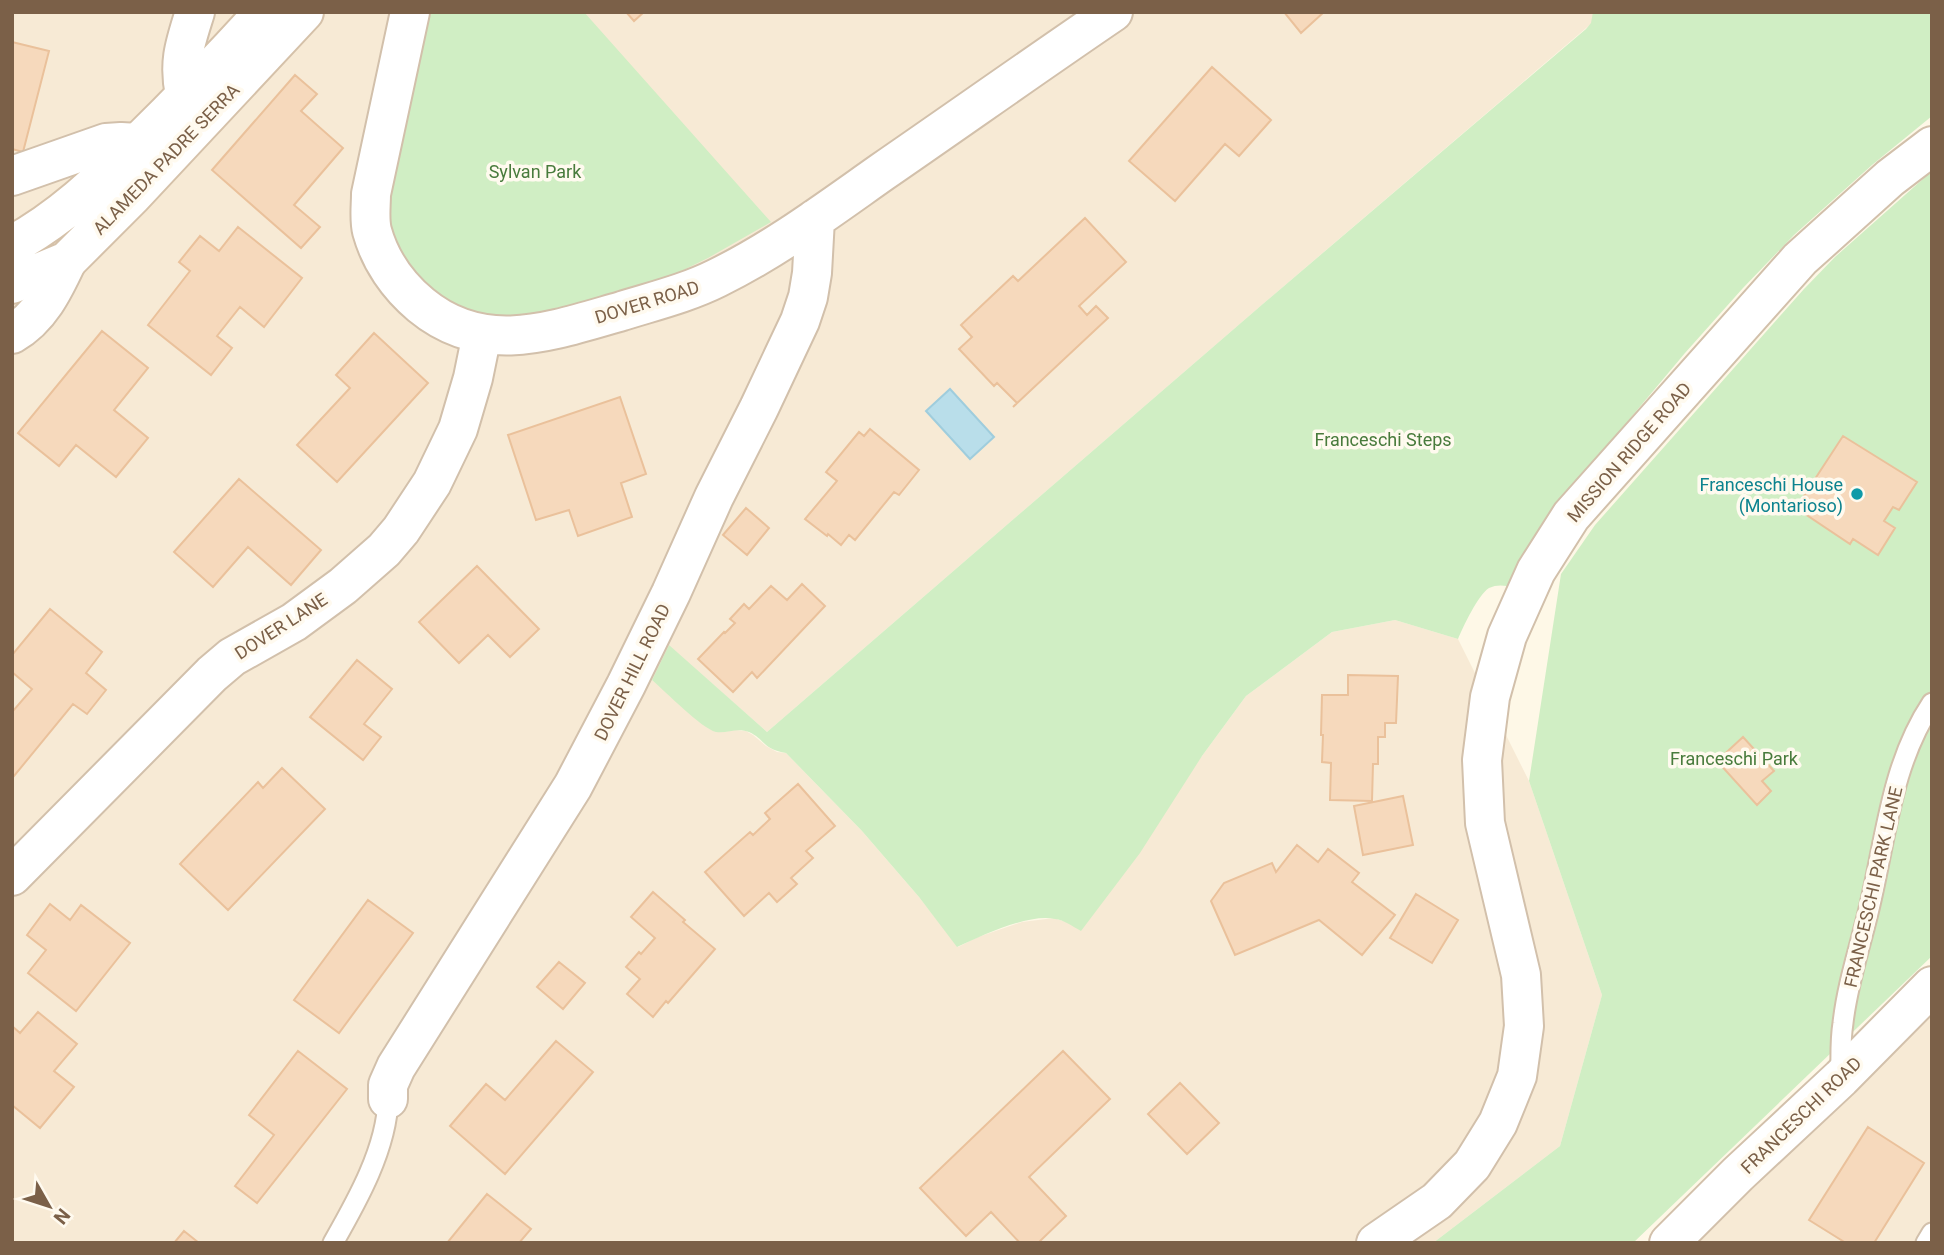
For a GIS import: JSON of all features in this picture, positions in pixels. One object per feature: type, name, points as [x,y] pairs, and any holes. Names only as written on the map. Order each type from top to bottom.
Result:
[{"type":"street","points":[[185,95],[181,66],[195,12]]},
{"type":"street","name":"ALAMEDA PADRE SERRA","points":[[12,245],[39,229],[80,198],[138,143],[264,12]]},
{"type":"street","name":"ALAMEDA PADRE SERRA","points":[[12,284],[67,261],[140,188],[304,12]]},
{"type":"street","name":"DOVER ROAD","points":[[410,12],[371,194],[372,230],[387,266],[411,297],[443,320],[462,329],[500,336],[551,331],[681,293],[736,268],[815,219],[1113,12]]},
{"type":"street","points":[[12,176],[106,143],[138,143]]},
{"type":"street","name":"MISSION RIDGE ROAD","points":[[1376,1243],[1437,1201],[1472,1165],[1498,1122],[1517,1076],[1524,1026],[1521,975],[1485,823],[1482,760],[1493,685],[1507,636],[1536,571],[1571,516],[1800,259],[1890,178],[1932,146]]},
{"type":"street","name":"DOVER HILL ROAD","points":[[388,1099],[388,1085],[396,1067],[573,786],[671,593],[714,497],[800,321],[813,273],[815,219]]},
{"type":"street","points":[[12,334],[27,323],[51,295],[67,261]]},
{"type":"street","name":"DOVER LANE","points":[[12,876],[212,674],[232,657],[294,622],[343,586],[384,550],[401,530],[432,483],[458,429],[482,334]]},
{"type":"street","name":"FRANCESCHI ROAD","points":[[1669,1243],[1841,1078],[1932,986]]},
{"type":"lane","name":"FRANCESCHI PARK LANE","points":[[1841,1078],[1842,1024],[1895,787],[1904,756],[1932,703]]},
{"type":"lane","points":[[333,1243],[378,1150],[388,1099]]},
{"type":"lane","points":[[1926,1243],[1932,1233]]},
{"type":"shaded area","points":[[12,12],[1605,12],[767,732],[669,646],[652,680],[723,732],[746,731],[766,746],[786,753],[862,831],[958,947],[1022,922],[1054,918],[1066,922],[1202,756],[1246,696],[1332,632],[1395,620],[1458,639],[1529,781],[1602,995],[1560,1146],[1433,1243],[12,1243]]},
{"type":"shaded area","points":[[1932,983],[1932,1243],[1662,1243]]},
{"type":"green space","name":"Sylvan Park","points":[[425,12],[584,12],[771,222],[661,281],[567,311],[500,319],[455,312],[396,263],[383,206]]},
{"type":"green space","name":"Franceschi Steps","points":[[1593,12],[1932,12],[1932,116],[1794,235],[1743,288],[1565,496],[1533,540],[1507,586],[1491,587],[1480,597],[1458,639],[1395,620],[1332,632],[1246,696],[1202,756],[1140,853],[1081,931],[1058,920],[1032,919],[957,947],[919,897],[862,831],[786,753],[772,749],[749,732],[716,732],[710,729],[652,680],[669,645],[767,732],[1586,29],[1591,23]]},
{"type":"green space","name":"Franceschi Park","points":[[1932,171],[1932,956],[1633,1243],[1433,1243],[1560,1146],[1602,995],[1529,781],[1561,574],[1595,525],[1804,289],[1835,257]]},
{"type":"water","points":[[950,389],[994,437],[970,459],[926,411]]},
{"type":"building","points":[[626,12],[644,12],[634,21]]},
{"type":"building","points":[[1284,12],[1324,12],[1301,33]]},
{"type":"building","points":[[12,42],[49,51],[23,152],[12,149]]},
{"type":"building","points":[[1212,67],[1271,120],[1239,156],[1225,144],[1175,201],[1129,161]]},
{"type":"building","points":[[295,75],[317,94],[301,111],[343,148],[294,205],[320,227],[301,248],[212,170]]},
{"type":"building","points":[[1085,218],[1126,262],[1079,306],[1087,315],[1096,306],[1108,318],[1013,407],[1017,403],[997,383],[994,386],[959,349],[972,337],[961,325],[1013,276],[1018,281]]},
{"type":"building","points":[[238,227],[302,278],[264,327],[240,307],[217,336],[232,348],[211,375],[148,325],[190,271],[179,262],[200,236],[219,251]]},
{"type":"building","points":[[102,331],[148,368],[114,410],[148,438],[116,477],[76,445],[59,466],[18,433]]},
{"type":"building","points":[[374,333],[428,383],[337,482],[297,445],[350,388],[336,375]]},
{"type":"building","points":[[620,397],[646,474],[621,483],[632,517],[578,536],[569,510],[536,520],[508,435]]},
{"type":"building","points":[[870,429],[919,470],[899,495],[894,492],[855,540],[849,535],[841,545],[805,519],[837,481],[826,472],[859,432],[864,436]]},
{"type":"building","name":"Franceschi House (Montarioso)","points":[[1843,436],[1917,482],[1899,510],[1893,507],[1884,521],[1895,528],[1878,555],[1853,539],[1850,544],[1796,508]]},
{"type":"building","points":[[239,479],[321,550],[291,585],[248,547],[213,587],[174,552]]},
{"type":"building","points":[[746,508],[769,528],[747,555],[723,535]]},
{"type":"building","points":[[477,566],[539,629],[510,657],[488,635],[459,663],[419,622]]},
{"type":"building","points":[[802,584],[825,606],[757,678],[752,672],[733,692],[698,659],[735,623],[730,619],[744,604],[749,609],[771,586],[787,600]]},
{"type":"building","points":[[50,609],[102,652],[86,673],[106,690],[87,714],[73,704],[14,776],[12,712],[32,689],[12,672],[12,655]]},
{"type":"building","points":[[357,660],[392,689],[364,724],[381,737],[363,760],[310,717]]},
{"type":"building","points":[[1348,675],[1398,676],[1396,723],[1385,723],[1385,737],[1378,737],[1378,764],[1373,764],[1372,801],[1330,800],[1331,763],[1322,762],[1322,695],[1348,695]]},
{"type":"building","points":[[1743,737],[1774,771],[1762,781],[1771,791],[1757,805],[1717,761]]},
{"type":"building","points":[[282,768],[325,809],[228,910],[180,864],[258,782],[263,788]]},
{"type":"building","points":[[798,784],[835,826],[806,851],[813,858],[791,878],[797,884],[777,902],[769,893],[744,916],[705,872],[750,832],[753,835],[770,819],[765,813]]},
{"type":"building","points":[[1403,796],[1413,845],[1363,855],[1354,806]]},
{"type":"building","points":[[1297,845],[1318,862],[1328,849],[1359,873],[1352,882],[1395,915],[1362,955],[1319,920],[1235,955],[1211,901],[1224,883],[1272,863],[1276,872]]},
{"type":"building","points":[[653,892],[715,949],[653,1017],[627,994],[640,979],[626,967],[655,938],[631,917]]},
{"type":"building","points":[[1416,894],[1458,920],[1432,963],[1390,938]]},
{"type":"building","points":[[368,900],[413,933],[339,1033],[294,1000]]},
{"type":"building","points":[[50,904],[70,920],[81,905],[130,943],[76,1011],[28,973],[46,950],[27,935]]},
{"type":"building","points":[[559,962],[585,983],[563,1009],[537,987]]},
{"type":"building","points":[[38,1012],[77,1044],[54,1071],[74,1087],[40,1128],[12,1105],[12,1026],[20,1033]]},
{"type":"building","points":[[556,1041],[593,1072],[505,1174],[450,1126],[486,1084],[505,1100]]},
{"type":"building","points":[[298,1051],[347,1089],[257,1203],[235,1186],[274,1135],[249,1115]]},
{"type":"building","points":[[1063,1051],[1110,1099],[1029,1177],[1066,1216],[1038,1243],[1020,1243],[991,1212],[966,1236],[920,1188]]},
{"type":"building","points":[[1180,1083],[1219,1123],[1187,1154],[1148,1114]]},
{"type":"building","points":[[1868,1127],[1924,1163],[1874,1243],[1846,1243],[1809,1220]]},
{"type":"building","points":[[487,1194],[531,1229],[519,1243],[447,1243]]},
{"type":"building","points":[[184,1231],[199,1243],[174,1243]]},
{"type":"place","name":"Franceschi House (Montarioso)","points":[[1857,494]]}]
